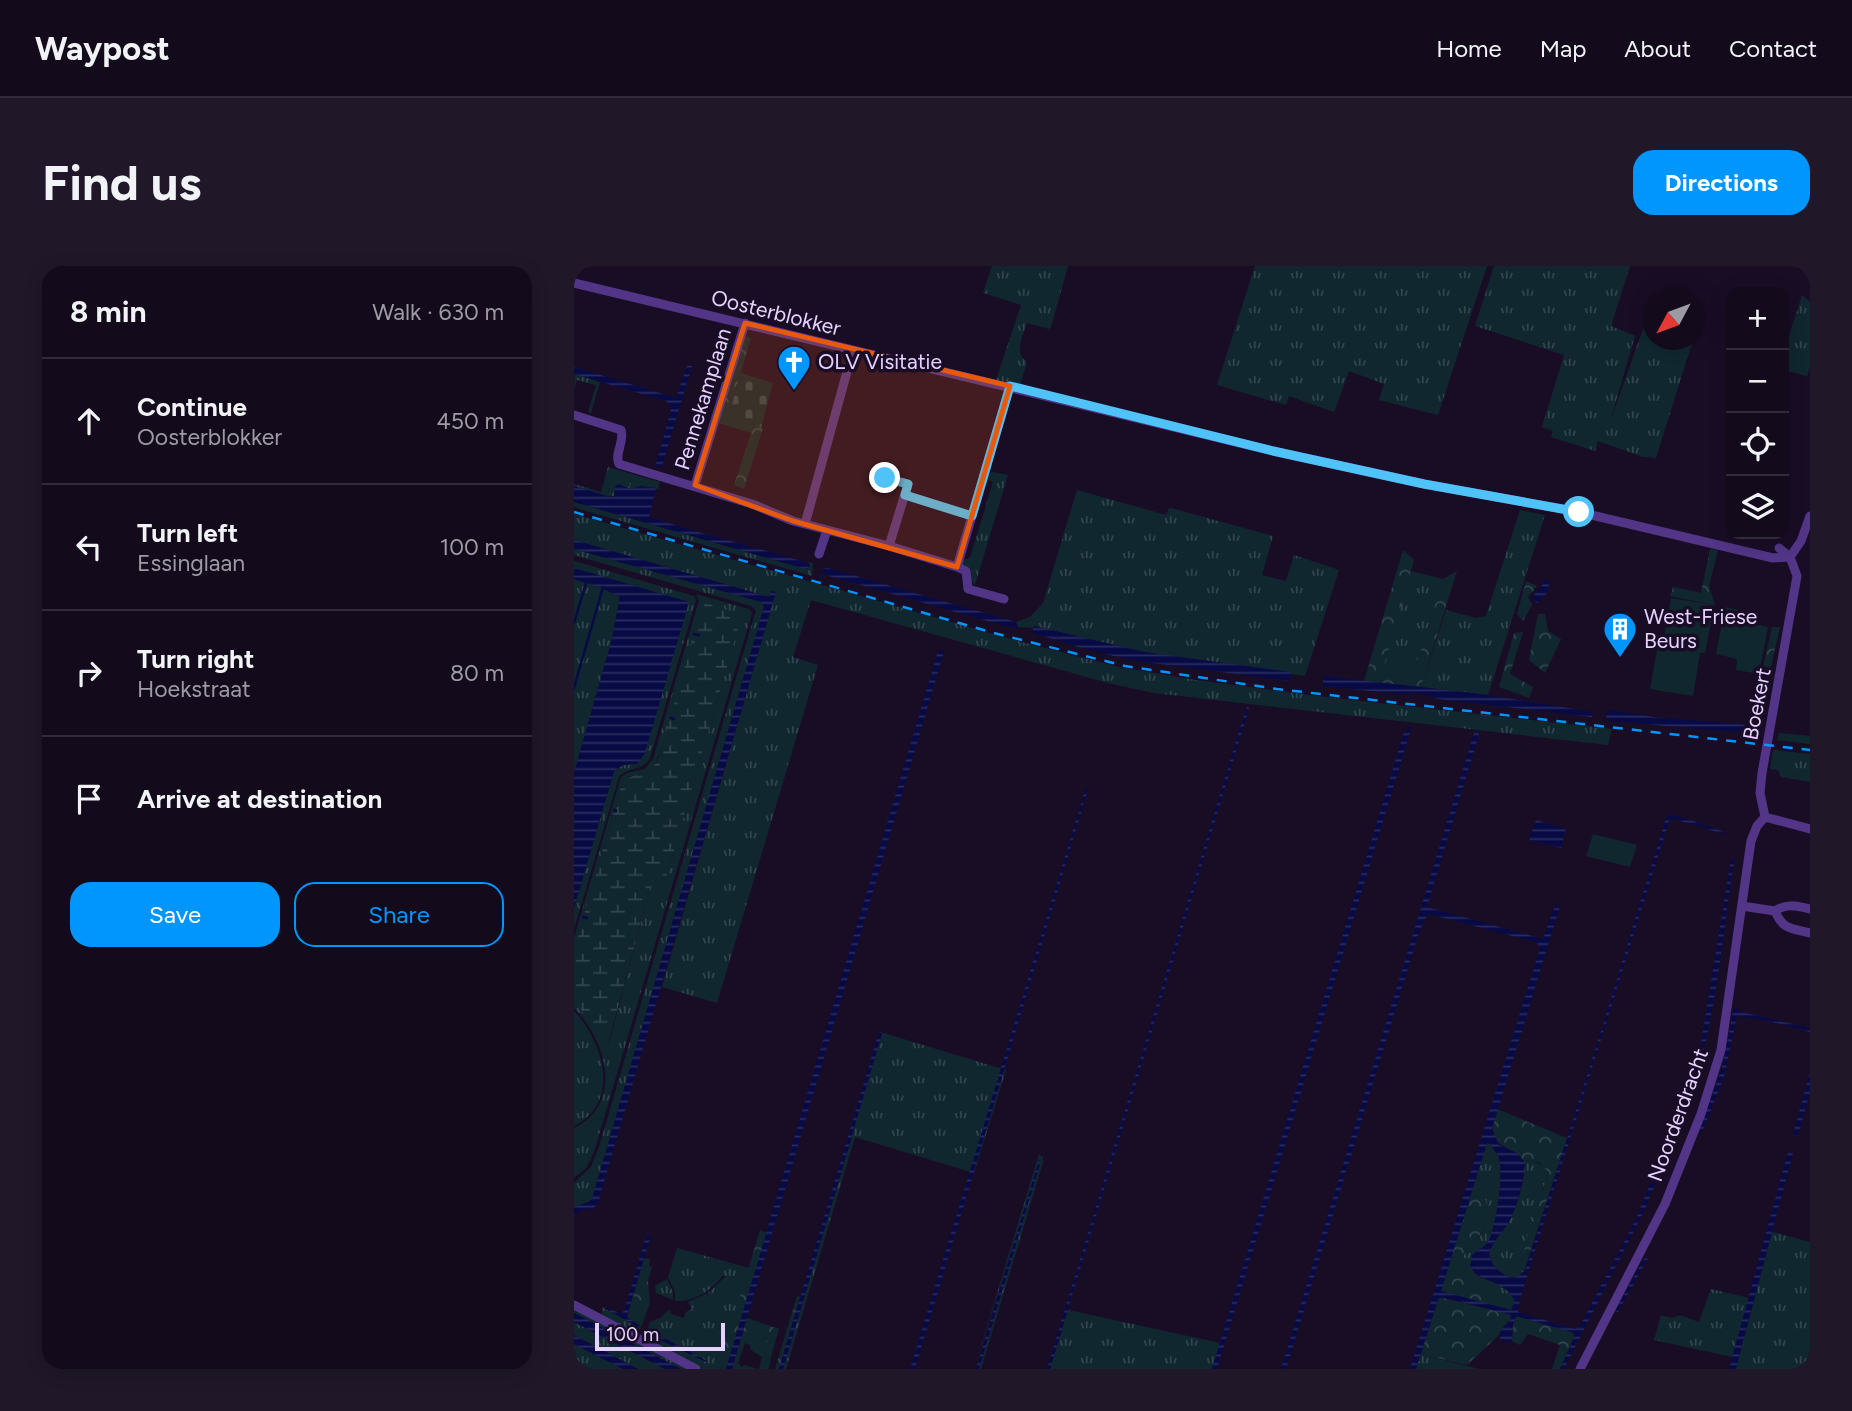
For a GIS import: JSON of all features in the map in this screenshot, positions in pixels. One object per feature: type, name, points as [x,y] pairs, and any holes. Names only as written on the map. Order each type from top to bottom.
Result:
[{"type":"street","name":"Oosterblokker","points":[[574,283],[1373,473],[1579,512],[1773,558],[1790,557]]},
{"type":"street","name":"Pennekamplaan","points":[[695,485],[744,323]]},
{"type":"street","points":[[805,524],[853,350]]},
{"type":"street","points":[[1004,599],[968,589],[966,571],[957,566],[1010,386]]},
{"type":"street","name":"Pennekamplaan","points":[[574,415],[621,430],[623,438],[617,459],[619,464],[695,485],[752,504],[793,522],[957,566]]},
{"type":"street","points":[[885,478],[908,484],[889,546]]},
{"type":"street","points":[[905,495],[972,516]]},
{"type":"street","points":[[1779,548],[1790,557],[1806,542],[1810,516]]},
{"type":"street","points":[[820,554],[827,530]]},
{"type":"street","name":"Boekert","points":[[1765,817],[1760,793],[1762,773],[1797,576],[1790,557]]},
{"type":"street","points":[[1765,817],[1810,829]]},
{"type":"street","name":"Noorderdracht","points":[[1580,1369],[1665,1204],[1701,1114],[1721,1050],[1753,833],[1765,817]]},
{"type":"street","points":[[1742,906],[1775,911],[1789,905],[1810,909]]},
{"type":"street","points":[[1775,911],[1779,922],[1785,927],[1810,933]]},
{"type":"street","points":[[574,1304],[696,1369]]},
{"type":"highlighted area","points":[[745,323],[1010,386],[957,567],[793,521],[695,485]]},
{"type":"green space","points":[[992,266],[1068,266],[1051,327],[1049,329],[1027,323],[1020,349],[1027,362],[1020,385],[996,380],[1021,305],[983,293]]},
{"type":"green space","points":[[1255,266],[1487,266],[1438,415],[1379,400],[1384,384],[1349,371],[1334,412],[1289,396],[1286,405],[1217,385]]},
{"type":"green space","points":[[1494,266],[1630,266],[1611,326],[1635,336],[1610,422],[1642,332],[1642,350],[1690,350],[1656,458],[1643,457],[1598,441],[1595,451],[1551,437],[1553,431],[1542,427],[1564,355],[1475,326]]},
{"type":"green space","points":[[1802,295],[1810,302],[1810,367],[1807,376],[1789,371],[1789,336]]},
{"type":"green space","points":[[743,335],[751,338],[728,418],[763,428],[744,489],[734,485],[751,433],[718,423]]},
{"type":"green space","points":[[741,373],[773,383],[761,428],[728,418]]},
{"type":"green space","points":[[575,374],[600,382],[591,413],[588,412],[596,385],[577,380],[574,389]]},
{"type":"green space","points":[[608,467],[660,482],[658,489],[641,486],[627,488],[630,484],[609,488],[607,496],[574,486],[601,492]]},
{"type":"green space","points":[[992,472],[1008,475],[975,585],[969,578],[971,569],[961,565],[963,560],[970,558],[993,482],[986,479]]},
{"type":"green space","points":[[621,478],[630,485],[627,488],[615,487],[614,496],[607,496],[612,481]]},
{"type":"green space","points":[[1077,490],[1166,515],[1171,508],[1273,536],[1262,575],[1286,581],[1294,555],[1339,570],[1305,676],[1144,652],[1034,626],[1018,627],[1016,622],[1030,617],[1043,603]]},
{"type":"green space","points":[[574,502],[805,569],[810,565],[808,562],[813,563],[812,576],[583,510],[574,507]]},
{"type":"green space","points":[[1520,510],[1545,515],[1488,695],[1421,687],[1446,610],[1476,618],[1486,616]]},
{"type":"green space","points":[[574,514],[1014,640],[1119,667],[1317,696],[1612,729],[1608,745],[1154,693],[1108,683],[811,600],[793,657],[818,665],[717,1003],[662,987],[744,702],[771,596],[574,540]]},
{"type":"green space","points":[[574,549],[762,602],[764,607],[592,1199],[574,1207],[574,1183],[591,1167],[599,1147],[756,610],[751,606],[574,555]]},
{"type":"green space","points":[[1710,549],[1718,550],[1709,586],[1715,605],[1670,596],[1673,587],[1701,593]]},
{"type":"green space","points":[[1403,550],[1414,560],[1383,669],[1413,675],[1443,579],[1457,571],[1421,687],[1364,681]]},
{"type":"green space","points":[[574,561],[694,596],[696,600],[650,758],[643,765],[619,777],[574,929],[574,908],[614,771],[623,765],[637,763],[643,756],[688,602],[574,568]]},
{"type":"green space","points":[[1411,571],[1443,579],[1413,675],[1382,669]]},
{"type":"green space","points":[[574,579],[620,597],[611,643],[574,773]]},
{"type":"green space","points":[[1526,581],[1537,586],[1528,597],[1532,605],[1523,621],[1517,614]]},
{"type":"green space","points":[[696,594],[749,609],[752,613],[594,1152],[586,1168],[574,1178],[574,1128],[590,1117],[600,1103],[605,1088],[605,1071],[595,1036],[574,1008],[574,1001],[609,1043],[652,881],[654,879],[662,882],[666,878],[742,615],[665,739],[654,767],[646,774],[630,776],[622,783],[574,950],[574,938],[621,777],[645,769],[653,759],[699,600]]},
{"type":"green space","points":[[1671,598],[1714,605],[1705,653],[1700,653],[1693,696],[1650,689],[1658,644],[1663,643]]},
{"type":"green space","points":[[706,603],[742,615],[666,878],[662,882],[654,879],[652,881],[608,1044],[574,1001],[574,950],[622,783],[632,776],[646,773],[658,759],[702,608]]},
{"type":"green space","points":[[1725,607],[1750,612],[1748,623],[1768,627],[1759,674],[1736,670],[1737,659],[1716,654]]},
{"type":"green space","points":[[1538,614],[1545,614],[1548,631],[1561,639],[1545,673],[1529,660]]},
{"type":"green space","points":[[1772,627],[1780,627],[1771,667],[1763,667]]},
{"type":"green space","points":[[1523,632],[1510,674],[1533,687],[1529,698],[1499,687],[1514,633]]},
{"type":"green space","points":[[1779,733],[1810,736],[1810,744],[1777,740]]},
{"type":"green space","points":[[1773,750],[1810,754],[1810,782],[1781,777],[1778,770],[1770,769]]},
{"type":"green space","points":[[1593,834],[1637,845],[1630,867],[1586,856]]},
{"type":"green space","points":[[574,1011],[593,1039],[603,1071],[603,1087],[598,1102],[589,1115],[574,1126]]},
{"type":"green space","points":[[880,1032],[1006,1070],[974,1173],[855,1137],[786,1369],[783,1369],[852,1137]]},
{"type":"green space","points":[[1497,1109],[1567,1138],[1524,1271],[1518,1265],[1526,1245],[1531,1215],[1548,1173],[1538,1163],[1524,1161],[1494,1138]]},
{"type":"green space","points":[[1487,1143],[1499,1158],[1501,1176],[1498,1201],[1488,1242],[1475,1252],[1470,1266],[1482,1278],[1510,1290],[1515,1302],[1512,1310],[1507,1310],[1507,1302],[1502,1298],[1468,1282],[1460,1270],[1462,1257],[1482,1233],[1486,1223],[1485,1199],[1476,1178]]},
{"type":"green space","points":[[1039,1154],[1043,1157],[1043,1162],[981,1369],[1040,1160],[974,1369]]},
{"type":"green space","points":[[1532,1160],[1545,1167],[1547,1179],[1532,1214],[1526,1249],[1518,1265],[1524,1271],[1517,1277],[1509,1278],[1494,1267],[1489,1255],[1517,1203],[1524,1177],[1524,1161]]},
{"type":"green space","points":[[1476,1178],[1485,1199],[1488,1217],[1480,1235],[1464,1256],[1461,1270],[1468,1282],[1507,1302],[1507,1310],[1441,1291]]},
{"type":"green space","points":[[760,1230],[767,1233],[726,1369],[718,1369]]},
{"type":"green space","points":[[1772,1232],[1810,1242],[1810,1369],[1736,1369]]},
{"type":"green space","points":[[677,1248],[749,1268],[719,1369],[701,1369],[645,1338],[650,1322],[669,1310],[671,1314],[684,1318],[686,1312],[692,1309],[688,1302],[706,1294],[709,1298],[707,1294],[726,1276],[722,1276],[701,1295],[675,1301],[675,1292],[668,1277]],"holes":[[[651,1331],[706,1361],[650,1335]]]},
{"type":"green space","points":[[644,1259],[650,1260],[649,1266],[652,1267],[648,1281],[650,1303],[640,1326],[627,1317]]},
{"type":"green space","points":[[667,1279],[673,1292],[673,1300],[656,1293],[655,1286]]},
{"type":"green space","points":[[1711,1289],[1749,1298],[1732,1357],[1654,1340],[1661,1315],[1672,1318],[1680,1315],[1699,1322]]},
{"type":"green space","points":[[797,1296],[800,1297],[779,1369],[775,1369]]},
{"type":"green space","points":[[1439,1297],[1512,1315],[1511,1319],[1499,1335],[1467,1365],[1421,1354]]},
{"type":"green space","points":[[574,1307],[692,1369],[681,1369],[574,1313]]},
{"type":"green space","points":[[602,1307],[638,1327],[642,1325],[637,1334],[602,1316]]},
{"type":"green space","points":[[1068,1310],[1220,1343],[1212,1369],[1050,1369]]},
{"type":"green space","points":[[1516,1316],[1575,1334],[1560,1369],[1552,1369],[1560,1345],[1528,1334],[1520,1345],[1512,1341]]},
{"type":"green space","points":[[747,1318],[779,1329],[770,1360],[765,1356],[767,1340],[743,1331]]},
{"type":"green space","points":[[574,1322],[665,1369],[638,1369],[574,1335]]},
{"type":"green space","points":[[743,1331],[767,1340],[765,1356],[771,1361],[768,1369],[759,1369],[762,1357],[745,1343],[738,1363],[742,1367],[744,1365],[757,1369],[732,1369]]},
{"type":"green space","points":[[574,1344],[623,1369],[574,1369]]},
{"type":"green space","points":[[1421,1354],[1479,1369],[1416,1369]]},
{"type":"shaded area","points":[[687,365],[692,366],[662,466],[658,468],[656,464],[671,410],[670,404],[574,374],[574,367],[676,398]]},
{"type":"shaded area","points":[[618,484],[631,489],[640,486],[656,488],[649,517],[808,563],[810,567],[805,569],[574,502],[574,486],[610,497],[614,496]]},
{"type":"shaded area","points":[[574,540],[768,597],[772,591],[776,592],[598,1203],[593,1209],[574,1215],[574,1207],[592,1199],[764,607],[761,602],[574,549]]},
{"type":"shaded area","points":[[574,568],[689,602],[645,753],[637,764],[623,765],[614,771],[574,908],[574,773],[611,643],[620,597],[574,579]]},
{"type":"shaded area","points":[[828,568],[1016,622],[1018,627],[1012,628],[822,574],[822,569]]},
{"type":"shaded area","points":[[1544,579],[1549,581],[1548,592],[1537,603],[1531,598],[1542,586]]},
{"type":"shaded area","points":[[1034,626],[1144,652],[1291,672],[1289,681],[1130,660],[1036,634],[1032,632]]},
{"type":"shaded area","points":[[942,650],[943,655],[732,1369],[726,1369],[938,651]]},
{"type":"shaded area","points":[[1324,676],[1488,695],[1593,712],[1592,717],[1438,699],[1418,693],[1400,694],[1322,686]]},
{"type":"shaded area","points":[[1247,705],[1249,708],[1050,1369],[1047,1369]]},
{"type":"shaded area","points":[[1611,710],[1653,717],[1750,725],[1752,731],[1735,732],[1610,721],[1606,716]]},
{"type":"shaded area","points":[[1409,726],[1411,729],[1217,1369],[1212,1369],[1404,732]]},
{"type":"shaded area","points":[[1477,731],[1479,734],[1427,907],[1543,939],[1555,905],[1560,906],[1492,1129],[1499,1145],[1517,1153],[1525,1163],[1515,1208],[1489,1255],[1494,1267],[1509,1278],[1517,1277],[1525,1271],[1667,815],[1672,814],[1725,832],[1724,834],[1674,819],[1669,821],[1518,1312],[1575,1329],[1580,1326],[1636,1219],[1675,1121],[1680,1124],[1644,1211],[1564,1369],[1560,1369],[1574,1333],[1516,1316],[1512,1341],[1504,1342],[1500,1339],[1500,1334],[1503,1327],[1509,1323],[1511,1315],[1442,1297],[1438,1299],[1416,1369],[1410,1369],[1540,948],[1536,942],[1428,914],[1419,932],[1286,1369],[1281,1369],[1474,733]],"holes":[[[1487,1143],[1498,1156],[1500,1166],[1497,1212],[1489,1240],[1472,1255],[1470,1266],[1480,1276],[1510,1293],[1515,1301],[1511,1310],[1441,1291]]]},
{"type":"shaded area","points":[[1086,787],[1088,789],[915,1369],[910,1369]]},
{"type":"shaded area","points":[[1536,820],[1566,829],[1561,848],[1529,840]]},
{"type":"shaded area","points":[[1731,859],[1734,860],[1710,1020],[1695,1083],[1684,1114],[1679,1112],[1699,1056]]},
{"type":"shaded area","points":[[1734,1007],[1742,1012],[1810,1028],[1810,1032],[1737,1016],[1724,1077],[1702,1132],[1699,1130],[1722,1068]]},
{"type":"shaded area","points":[[879,1032],[882,1034],[783,1369],[779,1369]]},
{"type":"shaded area","points":[[1810,1072],[1810,1092],[1798,1136],[1793,1135]]},
{"type":"shaded area","points":[[1788,1152],[1793,1153],[1736,1369],[1729,1369]]},
{"type":"shaded area","points":[[1039,1160],[1041,1161],[979,1369],[976,1369]]},
{"type":"shaded area","points":[[647,1233],[651,1235],[627,1315],[638,1327],[606,1309],[607,1307],[620,1314],[624,1311]]},
{"type":"shaded area","points":[[1645,1257],[1648,1258],[1618,1312],[1615,1311]]},
{"type":"shaded area","points":[[574,1313],[681,1369],[665,1369],[574,1322]]},
{"type":"shaded area","points":[[651,1331],[707,1361],[650,1335]]},
{"type":"shaded area","points":[[574,1335],[638,1369],[623,1369],[574,1344]]},
{"type":"waterway","points":[[574,623],[586,583]]},
{"type":"waterway","points":[[574,688],[603,587]]},
{"type":"waterway","points":[[694,634],[699,635]]},
{"type":"waterway","points":[[583,917],[587,918]]},
{"type":"railway","points":[[574,512],[994,633],[1125,666],[1277,689],[1810,750]]},
{"type":"place","name":"OLV Visitatie","points":[[794,392]]},
{"type":"place","name":"West-Friese Beurs","points":[[1620,659]]},
{"type":"route","points":[[885,478],[908,484],[905,495],[972,516],[1010,386],[1273,451],[1424,484],[1579,512]]}]
